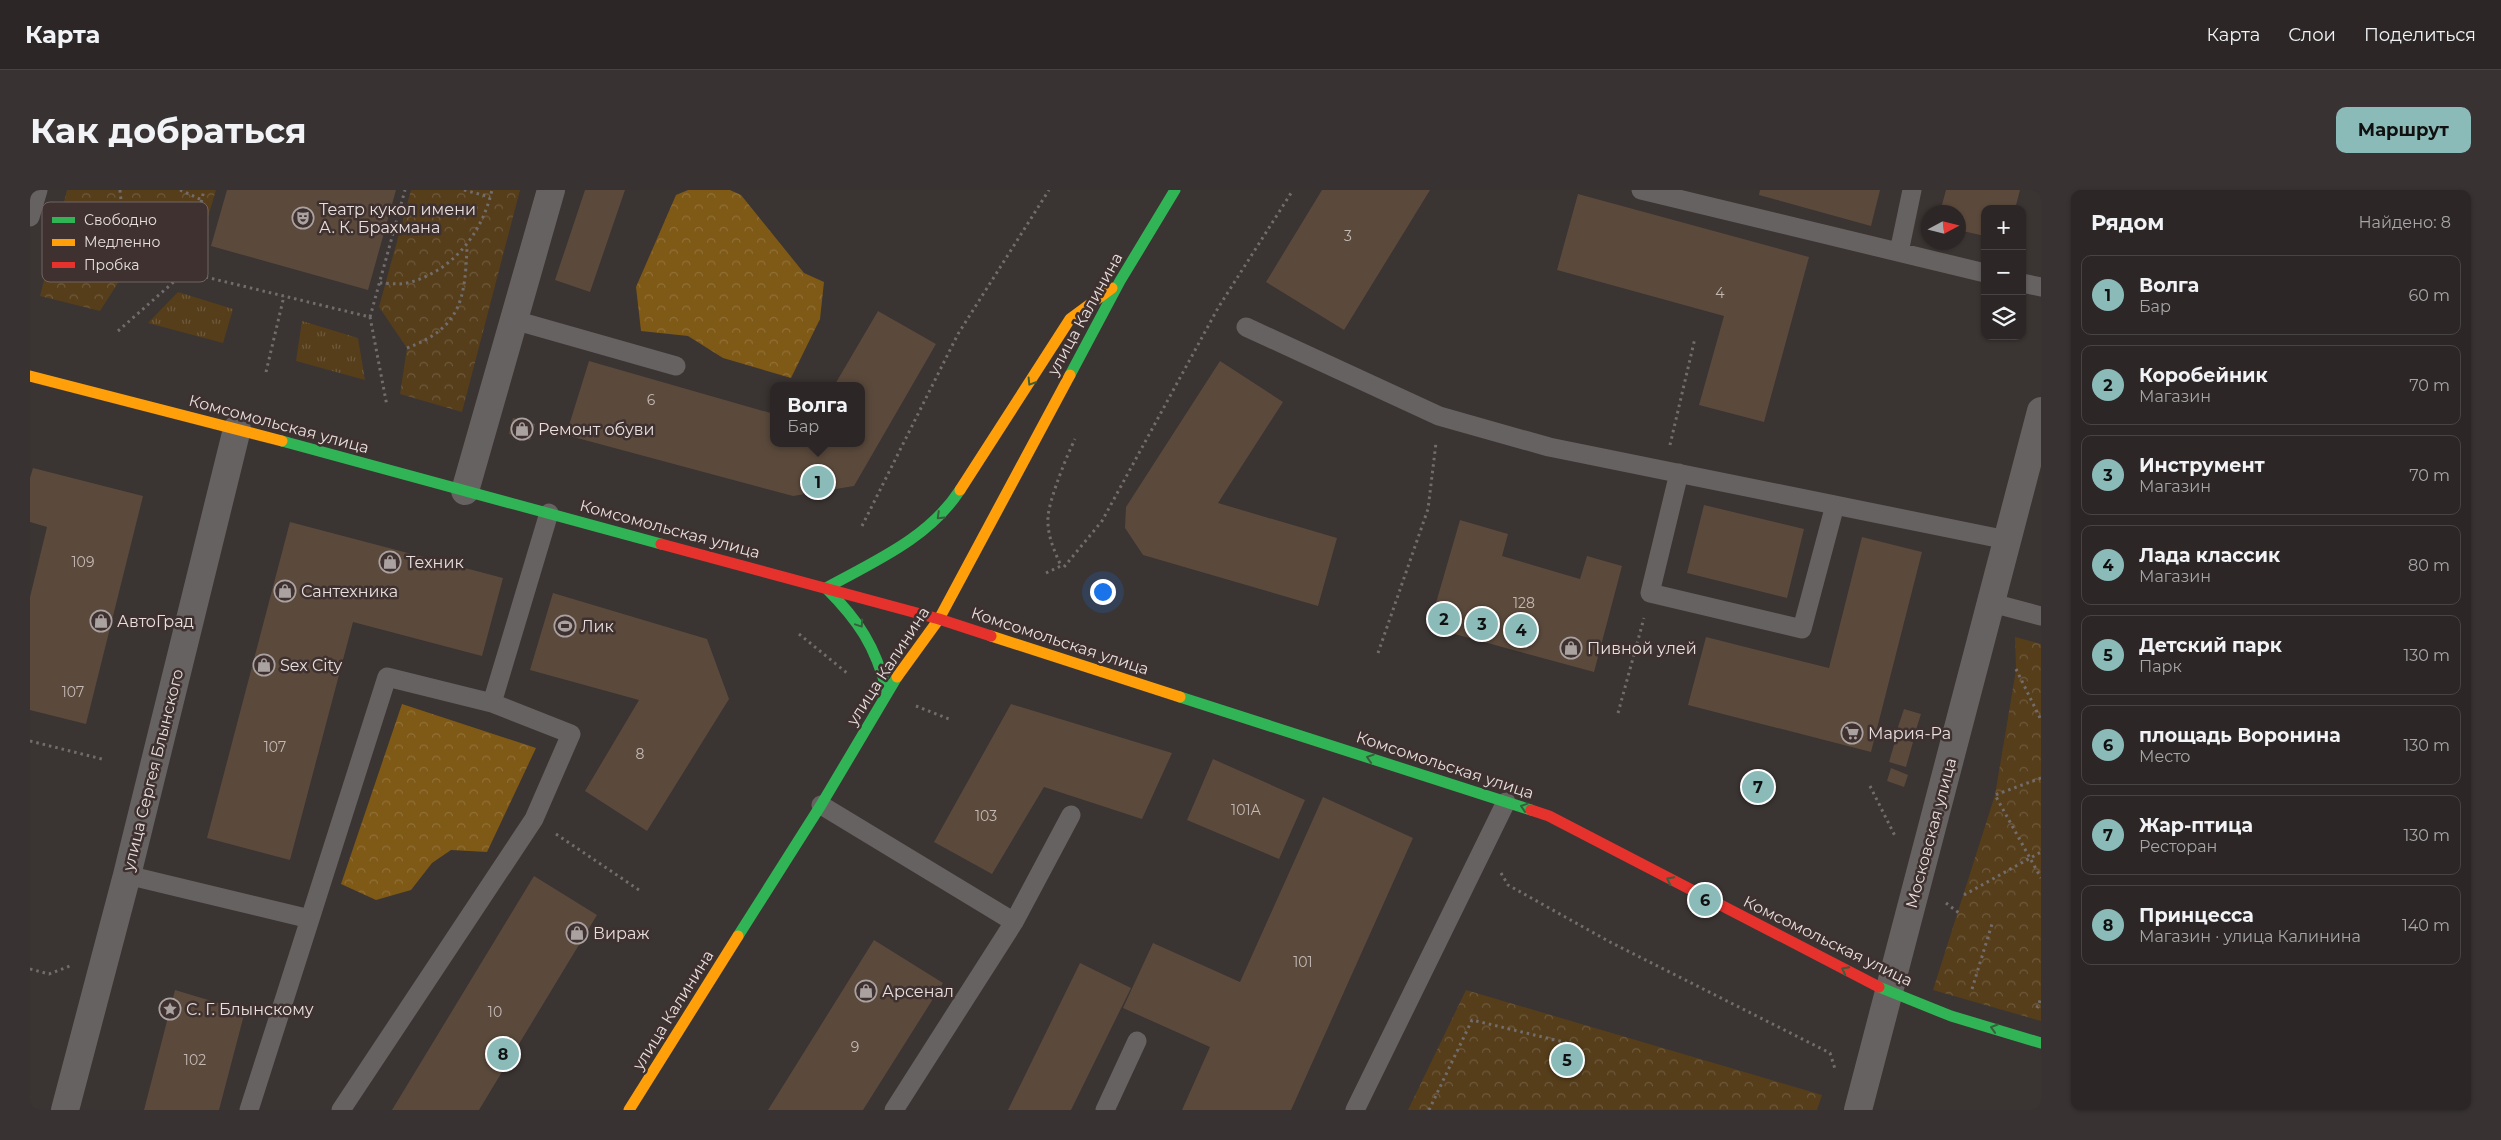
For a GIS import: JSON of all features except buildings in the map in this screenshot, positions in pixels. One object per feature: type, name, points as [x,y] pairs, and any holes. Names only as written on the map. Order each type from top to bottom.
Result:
[{"type":"main road","name":"улица Калинина","points":[[629,1110],[821,805],[887,691],[939,619],[1120,282],[1175,190]]},
{"type":"main road","points":[[887,691],[878,657],[868,635],[855,616],[826,588],[917,537],[950,506],[1070,320],[1120,282]]},
{"type":"main road","name":"Комсомольская улица","points":[[30,376],[549,512],[939,619],[1549,816],[1641,866],[1888,992],[1951,1016],[2041,1042]]},
{"type":"street","points":[[465,491],[551,190]]},
{"type":"street","name":"Московская улица","points":[[1858,1110],[2041,412]]},
{"type":"street","name":"улица Сергея Блынского","points":[[65,1110],[127,875],[237,429]]},
{"type":"lane","points":[[30,216],[38,190]]},
{"type":"lane","points":[[1641,190],[1981,273]]},
{"type":"lane","points":[[1899,252],[1912,190]]},
{"type":"lane","points":[[2026,284],[2041,287]]},
{"type":"lane","points":[[514,320],[676,366]]},
{"type":"lane","points":[[1246,327],[1439,416],[1549,447],[2007,540]]},
{"type":"lane","points":[[1671,472],[1650,593],[1802,629],[1835,505]]},
{"type":"lane","points":[[492,703],[549,512]]},
{"type":"lane","points":[[1992,604],[2041,616]]},
{"type":"lane","points":[[249,1110],[387,677],[492,703],[571,734],[534,819],[341,1110]]},
{"type":"lane","points":[[1355,1110],[1506,802]]},
{"type":"lane","points":[[821,805],[1014,922]]},
{"type":"lane","points":[[894,1110],[1014,922],[1071,815]]},
{"type":"lane","points":[[127,875],[310,919]]},
{"type":"lane","points":[[1105,1110],[1137,1041]]},
{"type":"path","points":[[180,190],[202,200],[204,190]]},
{"type":"path","points":[[387,406],[370,317],[405,190]]},
{"type":"path","points":[[464,190],[490,197]]},
{"type":"path","points":[[380,283],[406,283],[441,269],[468,246],[486,213],[492,190]]},
{"type":"path","points":[[862,526],[958,334],[1049,190]]},
{"type":"path","points":[[1064,567],[1102,520],[1218,308],[1293,190]]},
{"type":"path","points":[[407,348],[425,342],[440,332],[450,322],[459,305],[466,277],[468,246]]},
{"type":"path","points":[[208,278],[370,317]]},
{"type":"path","points":[[118,332],[174,282]]},
{"type":"path","points":[[266,372],[284,296]]},
{"type":"path","points":[[1671,472],[1695,338]]},
{"type":"path","points":[[1378,653],[1428,509],[1439,416]]},
{"type":"path","points":[[1046,573],[1061,566],[1051,542],[1048,516],[1067,454],[1076,436]]},
{"type":"path","points":[[1618,713],[1650,593]]},
{"type":"path","points":[[799,634],[848,674]]},
{"type":"path","points":[[2016,670],[2041,720]]},
{"type":"path","points":[[909,704],[949,719]]},
{"type":"path","points":[[30,740],[102,759]]},
{"type":"path","points":[[2041,778],[1995,794],[2041,878]]},
{"type":"path","points":[[534,819],[642,892]]},
{"type":"path","points":[[1485,845],[1508,885],[1610,942],[1830,1053],[1838,1076]]},
{"type":"path","points":[[1964,895],[2041,852]]},
{"type":"path","points":[[1972,990],[1992,924]]},
{"type":"path","points":[[30,969],[50,974]]},
{"type":"path","points":[[1429,1110],[1472,1020],[1576,1045]]},
{"type":"green space","points":[[67,190],[216,190],[208,216],[208,202],[64,202]]},
{"type":"green space","points":[[411,190],[520,190],[462,412],[400,394],[407,348],[379,307]]},
{"type":"green space","points":[[688,190],[730,190],[741,195],[804,273],[824,282],[820,319],[791,378],[723,358],[688,336],[641,331],[636,287],[676,195]]},
{"type":"green space","points":[[44,282],[119,282],[100,311],[40,296]]},
{"type":"green space","points":[[178,292],[233,309],[223,343],[148,323]]},
{"type":"green space","points":[[302,321],[358,338],[365,380],[296,361]]},
{"type":"green space","points":[[2015,637],[2041,644],[2041,1021],[1933,990],[1995,795],[2016,670]]},
{"type":"green space","points":[[402,704],[536,748],[487,852],[451,850],[432,863],[411,890],[376,900],[341,884]]},
{"type":"green space","points":[[1466,990],[1822,1095],[1817,1110],[1408,1110]]},
{"type":"traffic: fast","points":[[1070,375],[1120,281],[1175,190]]},
{"type":"traffic: fast","points":[[282,441],[661,544]]},
{"type":"traffic: fast","points":[[887,691],[871,647],[857,623],[826,588],[882,558],[917,535],[933,522],[960,490]]},
{"type":"traffic: fast","points":[[738,936],[821,805],[897,677]]},
{"type":"traffic: fast","points":[[1180,697],[1531,810]]},
{"type":"traffic: fast","points":[[1879,987],[1951,1016],[2041,1043]]},
{"type":"traffic: slow","points":[[960,490],[1070,319],[1112,288]]},
{"type":"traffic: slow","points":[[897,677],[939,619],[1070,375]]},
{"type":"traffic: slow","points":[[30,376],[282,441]]},
{"type":"traffic: slow","points":[[991,636],[1180,697]]},
{"type":"traffic: slow","points":[[629,1110],[738,936]]},
{"type":"traffic: jam","points":[[661,544],[939,619],[991,636]]},
{"type":"traffic: jam","points":[[1531,810],[1549,816],[1879,987]]},
{"type":"place","name":"Театр кукол имени А. К. Брахмана","points":[[303,218]]},
{"type":"place","name":"Ремонт обуви","points":[[522,429]]},
{"type":"place","name":"Волга","points":[[818,482]]},
{"type":"place","name":"Техник","points":[[390,562]]},
{"type":"place","name":"Сантехника","points":[[285,591]]},
{"type":"place","name":"Коробейник","points":[[1444,619]]},
{"type":"place","name":"АвтоГрад","points":[[101,621]]},
{"type":"place","name":"Инструмент","points":[[1482,624]]},
{"type":"place","name":"Лик","points":[[565,626]]},
{"type":"place","name":"Лада классик","points":[[1521,630]]},
{"type":"place","name":"Пивной улей","points":[[1571,648]]},
{"type":"place","name":"Sex City","points":[[264,665]]},
{"type":"place","name":"Мария-Ра","points":[[1852,733]]},
{"type":"place","name":"Жар-птица","points":[[1758,787]]},
{"type":"place","name":"площадь Воронина","points":[[1705,900]]},
{"type":"place","name":"Вираж","points":[[577,933]]},
{"type":"place","name":"Арсенал","points":[[866,991]]},
{"type":"place","name":"С. Г. Блынскому","points":[[170,1009]]},
{"type":"place","name":"Принцесса","points":[[503,1054]]},
{"type":"place","name":"Детский парк","points":[[1567,1060]]}]
